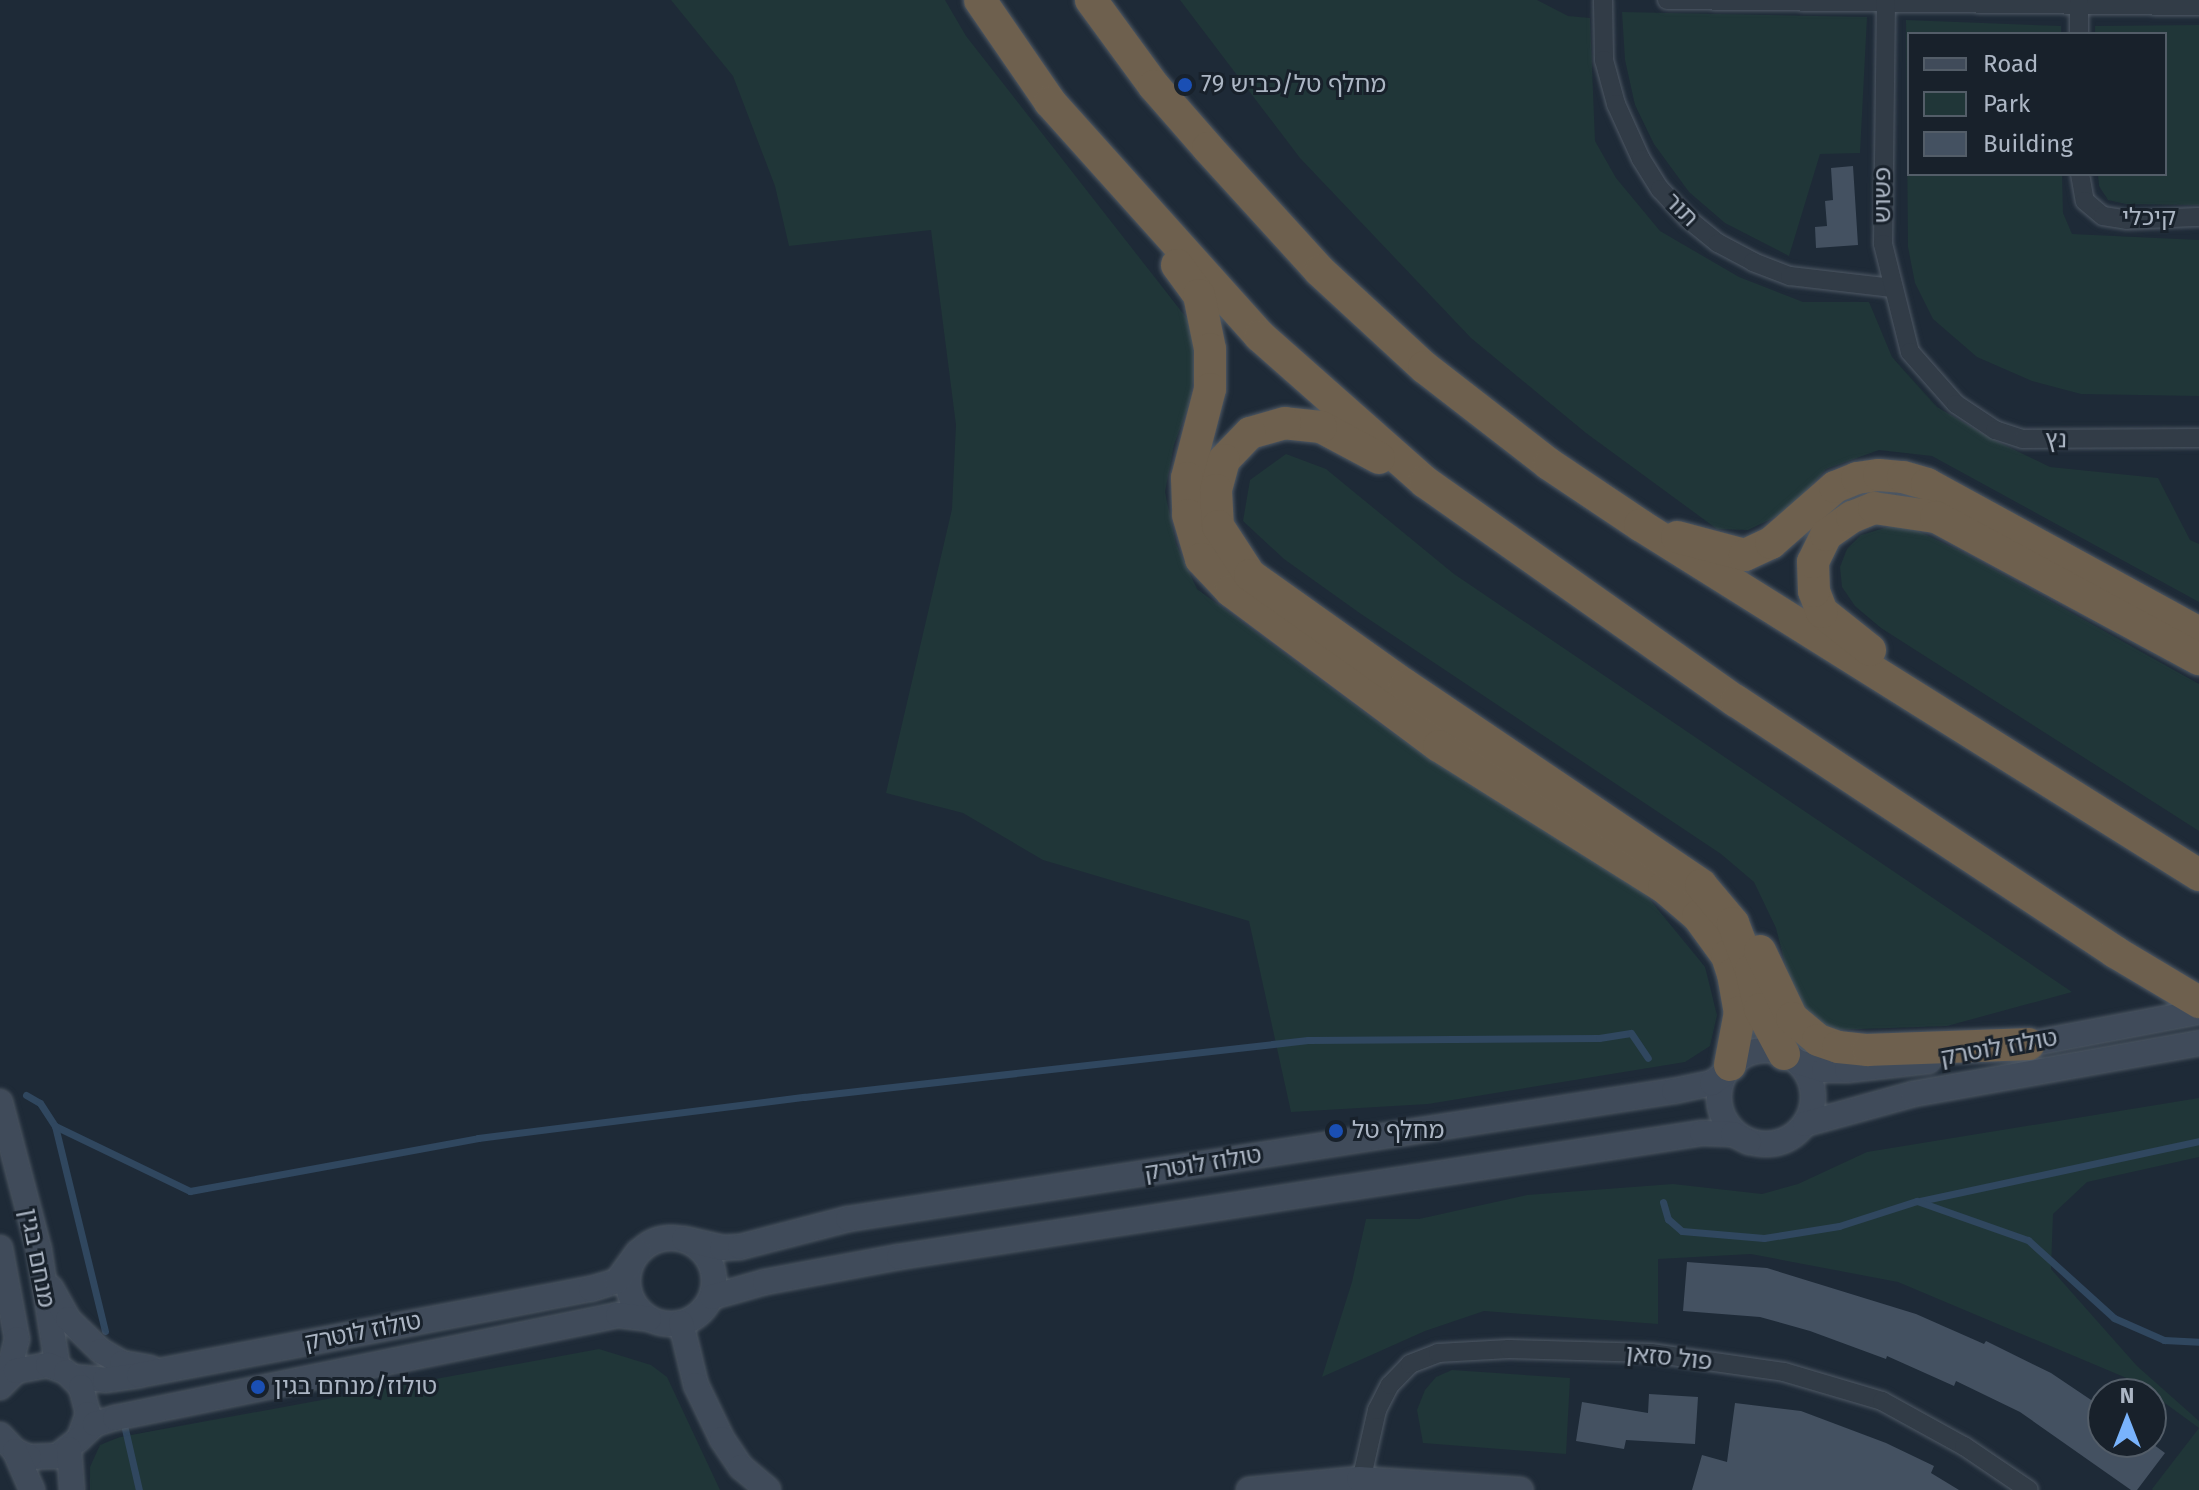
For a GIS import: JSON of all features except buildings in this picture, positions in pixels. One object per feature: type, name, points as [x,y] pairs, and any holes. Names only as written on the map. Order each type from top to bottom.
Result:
[{"type":"highway","points":[[980,0],[1050,102],[1260,336],[1425,482],[1736,701],[2115,952],[2199,1002]]},
{"type":"highway","points":[[1091,0],[1154,86],[1320,271],[1424,367],[1549,464],[1640,525],[2199,875]]},
{"type":"highway","points":[[1100,159],[1199,295],[1210,349],[1210,389],[1187,478],[1188,503],[1201,559],[1231,591],[1439,746],[1664,887],[1698,916],[1727,956],[1735,983],[1740,1012],[1726,1070]]},
{"type":"highway","points":[[1425,482],[1321,427],[1285,423],[1250,433],[1224,460],[1216,490],[1218,526],[1250,575],[1405,685],[1701,885],[1737,916],[1756,943],[1792,1018],[1818,1040],[1838,1047],[1868,1050],[2029,1044]]},
{"type":"highway","points":[[1640,525],[1745,555],[1771,543],[1835,487],[1868,476],[1903,477],[1927,484],[2199,633]]},
{"type":"highway","points":[[2066,794],[1822,612],[1814,591],[1813,562],[1826,535],[1852,517],[1874,508],[1936,517],[2199,659]]},
{"type":"highway","points":[[1701,885],[1733,923],[1751,970],[1760,1009],[1791,1058]]},
{"type":"main road","name":"טולוז לוטרק","points":[[1791,1058],[1824,1070],[1847,1070],[2029,1044],[2199,1012]]},
{"type":"main road","name":"טולוז לוטרק","points":[[1805,1124],[1913,1094],[2199,1043]]},
{"type":"main road","points":[[1756,1051],[1791,1058],[1812,1085],[1813,1099],[1805,1124],[1780,1143],[1764,1145],[1749,1142],[1724,1122],[1718,1091],[1726,1070],[1756,1051]]},
{"type":"main road","name":"טולוז לוטרק","points":[[684,1239],[722,1248],[740,1247],[815,1225],[877,1214],[1674,1091],[1712,1083],[1726,1070]]},
{"type":"main road","name":"מנחם בגין","points":[[0,1102],[39,1250],[65,1372],[86,1400],[85,1427],[74,1444]]},
{"type":"main road","name":"טולוז לוטרק","points":[[712,1297],[765,1282],[899,1257],[1702,1133],[1733,1134],[1749,1142]]},
{"type":"main road","points":[[659,1239],[684,1239],[707,1255],[713,1268],[712,1297],[694,1318],[681,1323],[649,1319],[639,1311],[628,1288],[631,1263],[638,1252],[659,1239]]},
{"type":"main road","points":[[39,1250],[54,1296],[83,1335],[101,1351],[122,1363],[165,1370]]},
{"type":"main road","name":"טולוז לוטרק","points":[[3,1382],[26,1366],[48,1365],[65,1372],[105,1380],[591,1289],[617,1281],[638,1252]]},
{"type":"main road","points":[[0,1321],[1,1254]]},
{"type":"main road","name":"מנחם בגין","points":[[1,1254],[17,1339],[3,1382]]},
{"type":"main road","name":"טולוז לוטרק","points":[[74,1444],[95,1424],[130,1415],[618,1315],[649,1319]]},
{"type":"main road","points":[[681,1323],[696,1385],[722,1439],[741,1467],[768,1490]]},
{"type":"main road","points":[[7,1443],[43,1458],[74,1444],[72,1490]]},
{"type":"main road","points":[[7,1443],[32,1490]]},
{"type":"main road","points":[[1249,1490],[1359,1484],[1521,1490]]},
{"type":"street","name":"תור","points":[[1603,0],[1604,60],[1616,104],[1641,159],[1660,189],[1687,218],[1718,243],[1753,262],[1790,276],[1892,288]]},
{"type":"street","points":[[1667,0],[1886,0],[2199,6]]},
{"type":"street","name":"פשוש","points":[[1886,0],[1883,230],[1892,288],[1910,352],[1932,379]]},
{"type":"street","points":[[2079,3],[2079,32]]},
{"type":"street","name":"קיכלי","points":[[2080,176],[2085,201],[2103,216],[2127,220],[2199,217]]},
{"type":"street","name":"נץ","points":[[1932,379],[1956,404],[1995,430],[2023,439],[2199,438]]},
{"type":"street","name":"פול סזאן","points":[[1359,1484],[1377,1410],[1390,1385],[1410,1364],[1438,1353],[1509,1349],[1651,1353],[1784,1372],[1882,1401],[1964,1446],[2029,1490]]},
{"type":"green space","points":[[671,0],[945,0],[966,36],[1192,325],[1194,375],[1189,404],[1174,445],[1165,492],[1176,544],[1197,589],[1394,734],[1642,890],[1705,967],[1717,1015],[1710,1046],[1685,1062],[1428,1104],[1291,1112],[1249,921],[1043,860],[963,813],[886,793],[952,509],[956,425],[931,230],[789,246],[775,186],[733,76]]},
{"type":"green space","points":[[1180,0],[1537,0],[1568,16],[1590,18],[1595,141],[1616,178],[1660,231],[1739,277],[1803,302],[1869,302],[1892,357],[1937,407],[1992,439],[2050,467],[2158,478],[2190,540],[2199,544],[2199,602],[1932,456],[1879,450],[1826,469],[1788,511],[1748,530],[1717,529],[1586,433],[1471,338],[1300,158]]},
{"type":"green space","points":[[1622,12],[1867,17],[1860,153],[1820,154],[1789,256],[1725,223],[1689,192],[1654,144],[1635,105],[1625,60]]},
{"type":"green space","points":[[1906,20],[2061,26],[2061,32],[1907,32],[1907,134]]},
{"type":"green space","points":[[2199,25],[2199,205],[2126,204],[2108,200],[2099,186],[2098,176],[2167,176],[2167,32],[2095,32],[2095,26]]},
{"type":"green space","points":[[1907,176],[2062,176],[2063,213],[2072,234],[2199,240],[2199,396],[2081,394],[2032,381],[1977,357],[1933,319],[1915,283],[1908,247]]},
{"type":"green space","points":[[1286,454],[1326,469],[1454,574],[2072,992],[1947,1026],[1832,1030],[1805,1015],[1791,987],[1776,928],[1754,882],[1721,854],[1361,614],[1284,559],[1243,521],[1250,480]]},
{"type":"green space","points":[[1891,526],[1914,529],[1966,554],[2199,684],[2199,831],[1881,628],[1855,606],[1842,587],[1840,567],[1847,549],[1861,535]]},
{"type":"green space","points":[[2199,1098],[2199,1157],[2087,1182],[2053,1214],[2051,1269],[2151,1378],[2126,1378],[1898,1282],[1751,1254],[1658,1259],[1658,1324],[1484,1311],[1425,1331],[1322,1377],[1352,1282],[1366,1219],[1419,1219],[1527,1195],[1673,1184],[1762,1194],[1798,1184],[1867,1152]]},
{"type":"green space","points":[[599,1349],[651,1365],[667,1377],[720,1490],[90,1490],[90,1467],[100,1445],[120,1437]]},
{"type":"green space","points":[[1452,1370],[1570,1378],[1566,1454],[1423,1443],[1417,1410],[1425,1390],[1436,1377]]},
{"type":"green space","points":[[2167,1393],[2199,1421],[2199,1428],[2167,1405]]},
{"type":"green space","points":[[2199,1428],[2199,1490],[2153,1490],[2152,1489]]},
{"type":"waterway","points":[[26,1095],[40,1103],[55,1126],[190,1191],[478,1138],[804,1097],[1308,1040],[1599,1038],[1631,1033],[1648,1058]]},
{"type":"waterway","points":[[55,1126],[105,1331]]},
{"type":"waterway","points":[[1920,1201],[2199,1141]]},
{"type":"waterway","points":[[1663,1202],[1668,1219],[1682,1231],[1764,1238],[1839,1226],[1917,1201],[2028,1240],[2114,1318],[2164,1340],[2199,1342]]},
{"type":"waterway","points":[[125,1429],[139,1490]]},
{"type":"place","name":"מחלף טל/כביש 79","points":[[1185,85]]},
{"type":"place","name":"מחלף טל","points":[[1336,1131]]},
{"type":"place","name":"טולוז/מנחם בגין","points":[[258,1387]]}]
